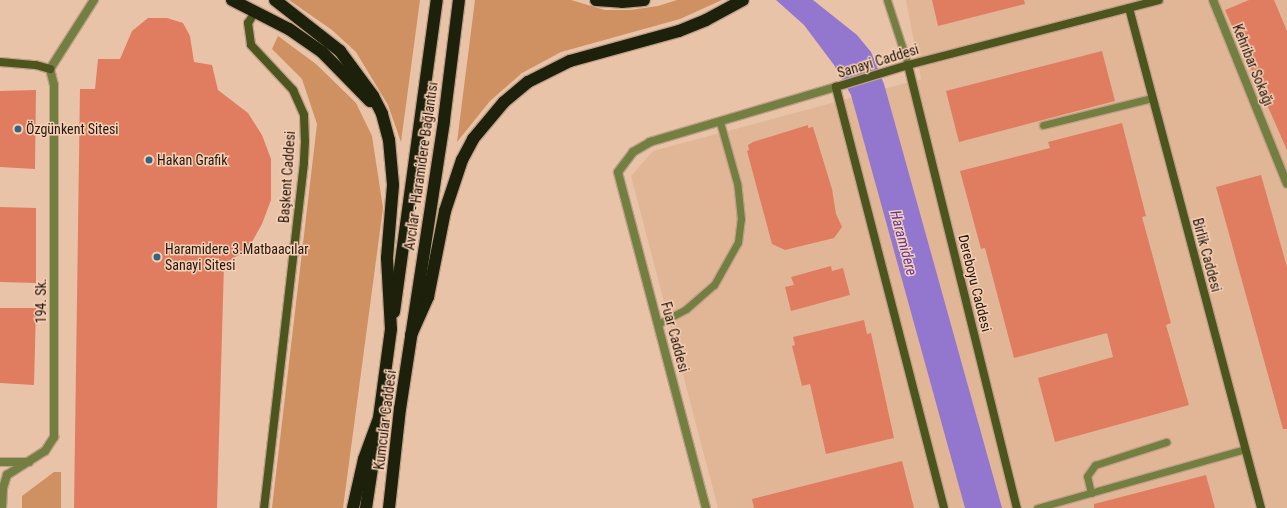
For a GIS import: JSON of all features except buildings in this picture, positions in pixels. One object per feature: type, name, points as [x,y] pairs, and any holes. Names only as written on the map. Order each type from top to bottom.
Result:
[{"type":"highway","points":[[232,0],[289,29],[322,52],[382,114]]},
{"type":"highway","points":[[275,0],[340,51],[358,73],[382,114],[393,166],[387,258],[391,329],[366,508]]},
{"type":"highway","name":"Avcılar - Haramidere Bağlantısı","points":[[391,329],[437,0]]},
{"type":"highway","name":"Avcılar - Haramidere Bağlantısı","points":[[411,335],[459,0]]},
{"type":"highway","points":[[596,0],[622,2],[644,0]]},
{"type":"highway","points":[[411,335],[428,297],[445,211],[462,160],[473,139],[504,102],[528,82],[563,64],[679,31],[706,20],[743,0]]},
{"type":"highway","name":"Kumcular Caddesi","points":[[389,508],[411,335]]},
{"type":"highway","points":[[353,508],[364,459],[379,418]]},
{"type":"street","points":[[0,62],[36,65],[50,69],[94,0]]},
{"type":"street","name":"Sanayi Caddesi","points":[[618,172],[633,152],[650,142],[836,88],[908,65],[1160,0]]},
{"type":"street","name":"Kehribar Sokağı","points":[[1213,0],[1287,184]]},
{"type":"street","name":"Birlik Caddesi","points":[[1129,8],[1261,508]]},
{"type":"street","name":"Başkent Caddesi","points":[[255,12],[248,23],[251,45],[293,90],[304,115],[305,141],[304,171],[264,508]]},
{"type":"street","name":"Dereboyu Caddesi","points":[[908,65],[1017,508]]},
{"type":"street","name":"194. Sk.","points":[[2,508],[2,488],[7,475],[45,452],[54,437],[54,93],[50,69]]},
{"type":"street","points":[[836,88],[944,508]]},
{"type":"street","name":"Fuar Caddesi","points":[[618,172],[706,508]]},
{"type":"street","points":[[0,462],[30,462]]},
{"type":"lane","points":[[887,0],[908,65]]},
{"type":"lane","points":[[1043,126],[1152,98]]},
{"type":"lane","points":[[658,324],[686,309],[714,285],[738,242],[741,219],[737,183],[720,122]]},
{"type":"lane","points":[[1091,493],[1087,476],[1095,465],[1166,442]]},
{"type":"lane","points":[[1037,508],[1246,449]]},
{"type":"shaded area","points":[[289,0],[420,0],[401,142],[388,105],[356,52],[332,30]]},
{"type":"shaded area","points":[[475,0],[571,0],[605,10],[630,10],[658,6],[677,0],[722,0],[680,19],[561,52],[522,73],[490,101],[457,142]]},
{"type":"shaded area","points":[[906,0],[1287,0],[1287,508],[718,508],[631,176],[653,151],[921,79]]},
{"type":"shaded area","points":[[278,36],[316,64],[356,103],[372,136],[383,208],[343,508],[272,508],[317,124],[302,79],[272,49]]},
{"type":"shaded area","points":[[54,472],[61,472],[61,508],[22,508],[22,496]]},
{"type":"water","name":"Haramidere","points":[[776,0],[813,0],[857,35],[871,52],[884,84],[1002,508],[965,508],[851,95],[834,65],[804,25]]},
{"type":"place","name":"Özgünkent Sitesi","points":[[18,129]]},
{"type":"place","name":"Hakan Grafik","points":[[149,160]]},
{"type":"place","name":"Haramidere 3.Matbaacılar Sanayi Sitesi","points":[[157,257]]}]
